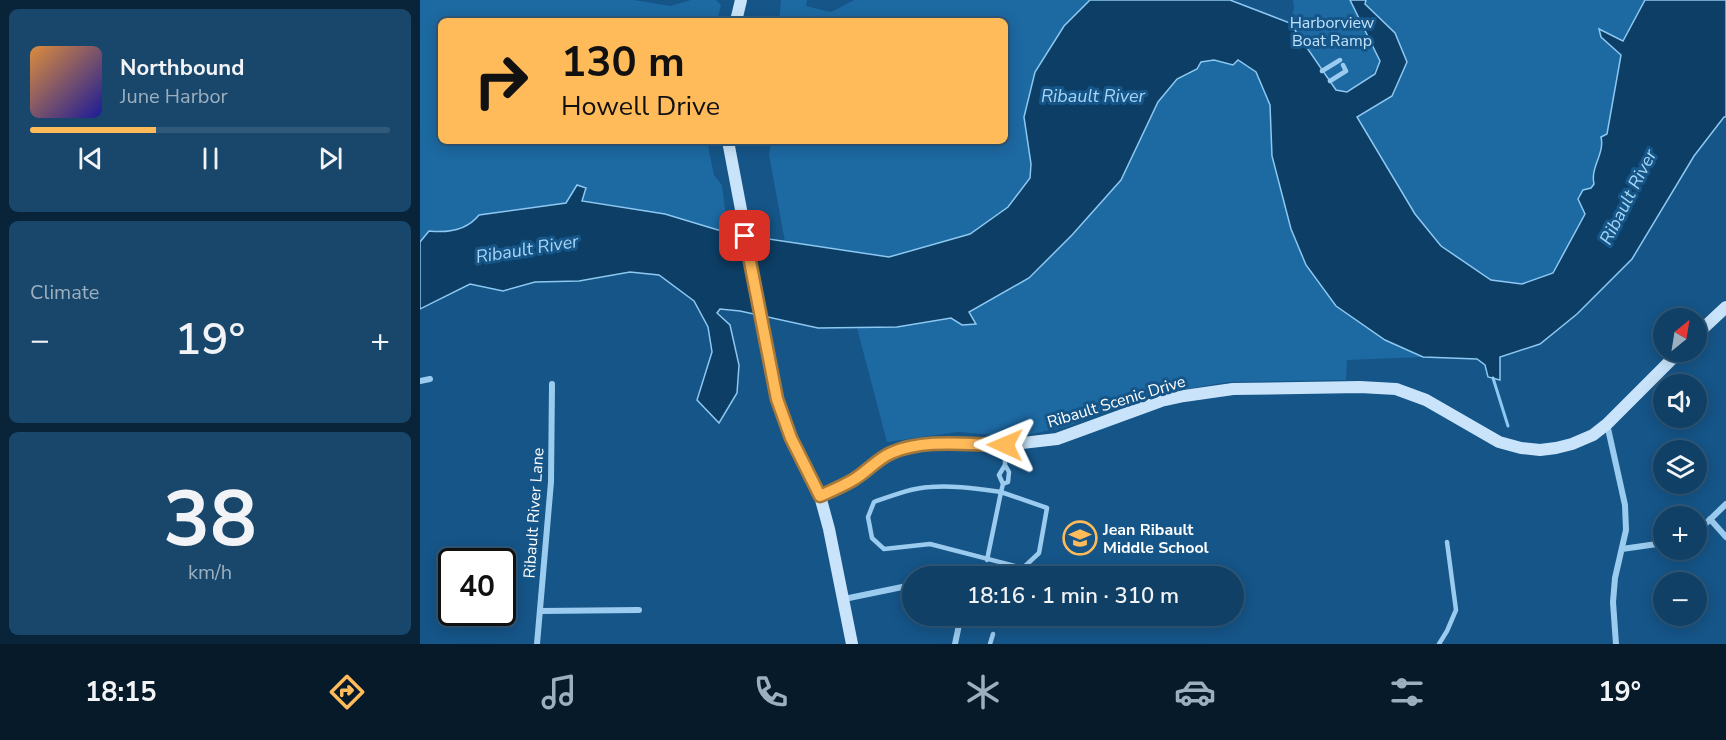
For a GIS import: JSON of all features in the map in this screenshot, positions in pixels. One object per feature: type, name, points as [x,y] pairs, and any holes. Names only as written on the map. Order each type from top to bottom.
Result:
[{"type":"street","points":[[737,18],[741,0]]},
{"type":"street","points":[[728,144],[777,399],[787,429],[820,496],[852,644]]},
{"type":"street","points":[[1707,325],[1726,307]]},
{"type":"street","name":"Ribault Scenic Drive","points":[[820,496],[855,479],[891,453],[909,447],[933,444],[1005,445],[1057,439],[1161,401],[1233,388],[1396,389],[1426,400],[1499,442],[1540,450],[1572,444],[1593,435],[1669,362]]},
{"type":"street","points":[[420,381],[430,379]]},
{"type":"street","name":"Ribault River Lane","points":[[537,644],[551,482],[552,384]]},
{"type":"street","points":[[1607,424],[1625,505],[1626,530],[1613,602],[1616,644]]},
{"type":"street","points":[[1707,522],[1726,504]]},
{"type":"street","points":[[1710,519],[1726,537]]},
{"type":"street","points":[[1622,549],[1653,545]]},
{"type":"street","points":[[844,600],[902,587]]},
{"type":"street","points":[[540,610],[639,610]]},
{"type":"street","points":[[954,644],[958,626]]},
{"type":"lane","points":[[1322,71],[1342,62],[1346,71],[1330,81]]},
{"type":"lane","points":[[1003,484],[1008,482],[1009,472],[1005,465],[1005,445]]},
{"type":"lane","points":[[987,560],[1003,484],[999,475],[1005,465]]},
{"type":"lane","points":[[928,487],[966,487],[1001,492],[1047,508],[1039,553],[1023,568],[930,544],[884,549],[872,538],[868,518],[874,502],[928,487]]},
{"type":"lane","points":[[1439,644],[1456,610],[1447,542]]},
{"type":"lane","points":[[990,644],[993,634]]},
{"type":"green space","points":[[420,0],[634,0],[670,6],[691,0],[716,0],[721,5],[718,18],[438,18],[438,144],[708,144],[714,175],[722,185],[728,233],[665,214],[581,201],[502,211],[445,233],[429,231],[420,242]]},
{"type":"green space","points":[[781,0],[807,0],[806,6],[831,12],[854,0],[1090,0],[1064,26],[1031,164],[1030,178],[1008,207],[970,234],[889,257],[785,242],[769,155],[771,144],[1008,144],[1008,18],[779,18]]},
{"type":"green space","name":"Harborview Boat Ramp","points":[[1293,0],[1350,0],[1380,61],[1373,73],[1362,83],[1350,89],[1336,91],[1290,23],[1294,8]]},
{"type":"green space","points":[[1366,0],[1645,0],[1623,41],[1600,29],[1602,37],[1621,54],[1607,134],[1601,138],[1601,150],[1594,171],[1595,183],[1591,188],[1585,214],[1553,273],[1522,284],[1491,280],[1441,246],[1415,214],[1356,117],[1392,96],[1395,33],[1365,4]]},
{"type":"green space","points":[[1214,60],[1233,65],[1237,60],[1256,72],[1270,105],[1272,156],[1291,229],[1306,265],[1385,340],[1423,357],[1347,360],[1346,380],[1228,382],[1151,395],[1065,427],[1017,437],[958,432],[887,442],[857,328],[897,327],[951,318],[962,325],[975,324],[968,312],[1029,278],[1072,235],[1121,180],[1158,102],[1177,79],[1196,69],[1201,62]]},
{"type":"water","name":"Ribault River","points":[[1090,0],[1230,0],[1290,23],[1336,90],[1347,92],[1375,74],[1380,61],[1350,0],[1366,0],[1365,4],[1395,33],[1407,62],[1392,96],[1357,117],[1415,214],[1441,246],[1491,280],[1522,284],[1553,273],[1585,214],[1578,199],[1583,190],[1591,188],[1594,184],[1594,172],[1602,143],[1601,137],[1607,134],[1621,55],[1601,37],[1599,29],[1623,41],[1645,0],[1726,0],[1726,117],[1694,156],[1632,259],[1577,314],[1540,344],[1500,357],[1500,380],[1488,377],[1485,365],[1477,359],[1423,357],[1385,340],[1336,306],[1306,265],[1291,229],[1272,156],[1270,105],[1256,72],[1238,60],[1233,65],[1214,60],[1201,62],[1197,69],[1177,79],[1158,102],[1121,180],[1072,235],[1029,278],[969,312],[976,324],[962,325],[951,318],[897,327],[818,328],[740,311],[720,309],[717,313],[730,325],[739,365],[737,393],[719,423],[697,400],[712,352],[708,327],[694,301],[659,275],[630,272],[579,281],[535,282],[503,291],[470,284],[420,309],[420,242],[429,231],[463,227],[479,215],[566,203],[577,185],[586,188],[582,201],[665,214],[728,233],[889,257],[970,234],[1008,207],[1030,178],[1031,164],[1024,117],[1035,72],[1064,26]]},
{"type":"waterway","points":[[1493,378],[1508,426]]},
{"type":"place","name":"Jean Ribault Middle School","points":[[1080,538]]},
{"type":"route","points":[[745,236],[777,399],[791,438],[820,496],[855,479],[891,453],[909,447],[933,444],[1005,445]]}]
